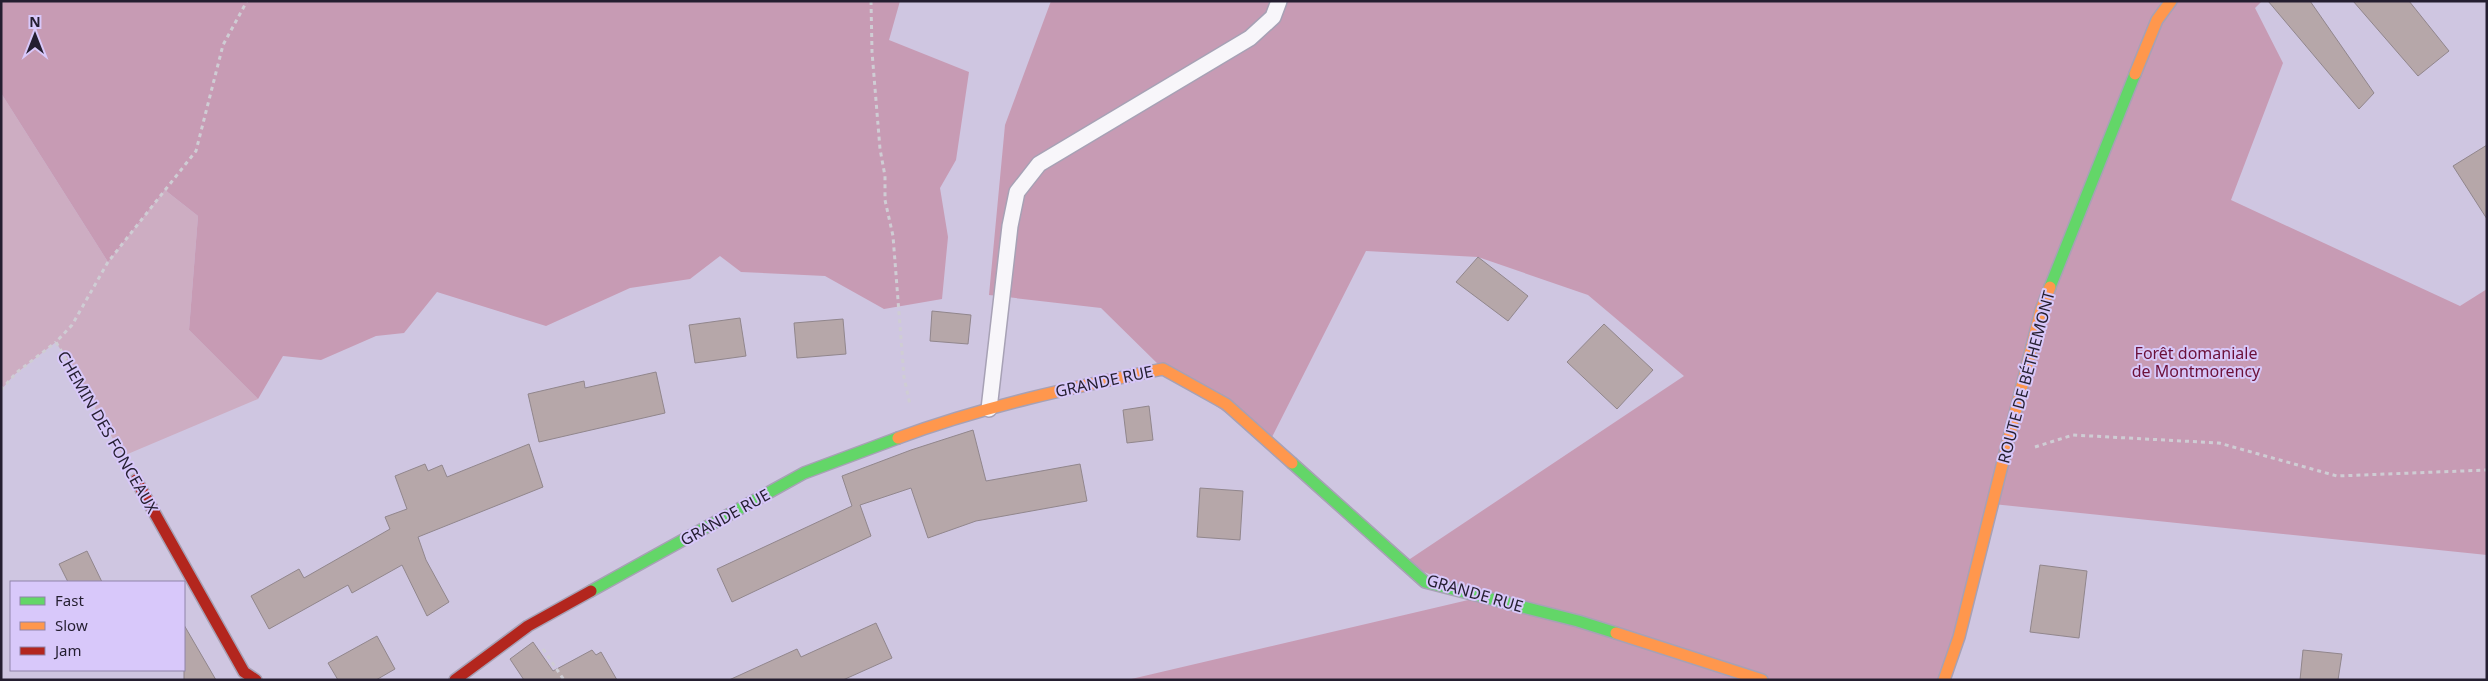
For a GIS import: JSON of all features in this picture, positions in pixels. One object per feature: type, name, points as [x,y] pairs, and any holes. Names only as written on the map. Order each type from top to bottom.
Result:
[{"type":"street","name":"ROUTE DE BÉTHEMONT","points":[[1944,680],[1959,637],[2041,310],[2157,20],[2171,1]]},
{"type":"street","name":"GRANDE RUE","points":[[455,680],[528,626],[804,473],[915,433],[989,409],[1074,387],[1163,369],[1226,404],[1425,582],[1578,621],[1762,680]]},
{"type":"street","name":"CHEMIN DES FONCEAUX","points":[[136,480],[244,672],[256,680]]},
{"type":"lane","points":[[989,409],[1010,226],[1017,192],[1039,164],[1250,38],[1273,17],[1279,1]]},
{"type":"path","name":"CHEMIN DES FONCEAUX","points":[[136,480],[56,342],[72,325],[108,262],[196,151],[224,45],[247,1]]},
{"type":"path","points":[[871,1],[872,52],[880,149],[886,176],[886,200],[892,236],[904,378],[915,433]]},
{"type":"path","points":[[1,390],[16,373],[56,342]]},
{"type":"path","points":[[2004,458],[2072,435],[2219,443],[2337,476],[2487,470]]},
{"type":"path","points":[[528,626],[564,680]]},
{"type":"shaded area","points":[[1,93],[108,262],[165,190],[198,216],[189,330],[258,399],[123,456],[56,342],[14,375],[1,390]]},
{"type":"green space","points":[[1,1],[900,1],[889,40],[969,72],[956,160],[940,188],[948,237],[942,299],[884,309],[825,276],[741,272],[720,256],[690,279],[630,288],[546,326],[437,292],[404,333],[376,336],[321,360],[283,356],[258,399],[189,330],[198,216],[165,190],[108,262],[1,93]]},
{"type":"green space","name":"Forêt domaniale de Montmorency","points":[[1051,1],[2262,1],[2255,8],[2283,63],[2231,200],[2460,306],[2487,289],[2487,555],[1993,504],[1942,680],[1127,680],[1481,597],[1404,563],[1684,376],[1588,295],[1478,257],[1366,251],[1269,443],[1163,369],[1101,308],[989,295],[1005,125]]},
{"type":"building","points":[[2268,1],[2310,1],[2374,93],[2359,109]]},
{"type":"building","points":[[2353,1],[2409,1],[2449,51],[2418,76]]},
{"type":"building","points":[[2487,145],[2487,219],[2453,166]]},
{"type":"building","points":[[1478,257],[1528,296],[1508,321],[1456,282]]},
{"type":"building","points":[[932,311],[971,315],[968,344],[930,341]]},
{"type":"building","points":[[740,318],[746,356],[695,363],[689,325]]},
{"type":"building","points":[[843,319],[846,354],[797,358],[794,323]]},
{"type":"building","points":[[1604,324],[1653,370],[1617,409],[1567,362]]},
{"type":"building","points":[[656,372],[665,413],[539,442],[528,394],[584,381],[585,388]]},
{"type":"building","points":[[1149,406],[1153,440],[1127,443],[1123,410]]},
{"type":"building","points":[[973,430],[986,481],[1080,464],[1087,501],[976,521],[928,538],[911,488],[860,505],[871,536],[732,602],[717,569],[852,506],[842,476],[911,450]]},
{"type":"building","points":[[529,444],[543,487],[418,537],[426,560],[449,602],[427,616],[402,565],[352,593],[348,585],[269,629],[251,596],[299,569],[304,578],[390,529],[385,517],[407,509],[395,476],[425,464],[428,471],[442,465],[447,477]]},
{"type":"building","points":[[1200,488],[1243,491],[1240,540],[1197,537]]},
{"type":"building","points":[[87,551],[102,581],[68,581],[59,564]]},
{"type":"building","points":[[2040,565],[2087,571],[2079,638],[2030,632]]},
{"type":"building","points":[[876,623],[892,658],[843,680],[729,680],[797,649],[801,657]]},
{"type":"building","points":[[185,627],[216,680],[184,680],[185,671]]},
{"type":"building","points":[[377,636],[395,669],[376,680],[338,680],[328,663]]},
{"type":"building","points":[[533,642],[553,671],[592,650],[596,655],[601,652],[617,680],[524,680],[510,659]]},
{"type":"building","points":[[2303,650],[2342,654],[2338,680],[2300,680]]},
{"type":"traffic: fast","points":[[2050,287],[2135,74]]},
{"type":"traffic: fast","points":[[591,591],[804,473],[898,438]]},
{"type":"traffic: fast","points":[[1292,463],[1425,582],[1578,621],[1616,633]]},
{"type":"traffic: slow","points":[[2135,74],[2157,20],[2171,1]]},
{"type":"traffic: slow","points":[[1944,680],[1959,637],[2041,310],[2050,287]]},
{"type":"traffic: slow","points":[[898,438],[996,407],[1063,390],[1163,369],[1226,404],[1292,463]]},
{"type":"traffic: slow","points":[[1616,633],[1762,680]]},
{"type":"traffic: jam","points":[[136,480],[244,672],[256,680]]},
{"type":"traffic: jam","points":[[455,680],[528,626],[591,591]]}]
